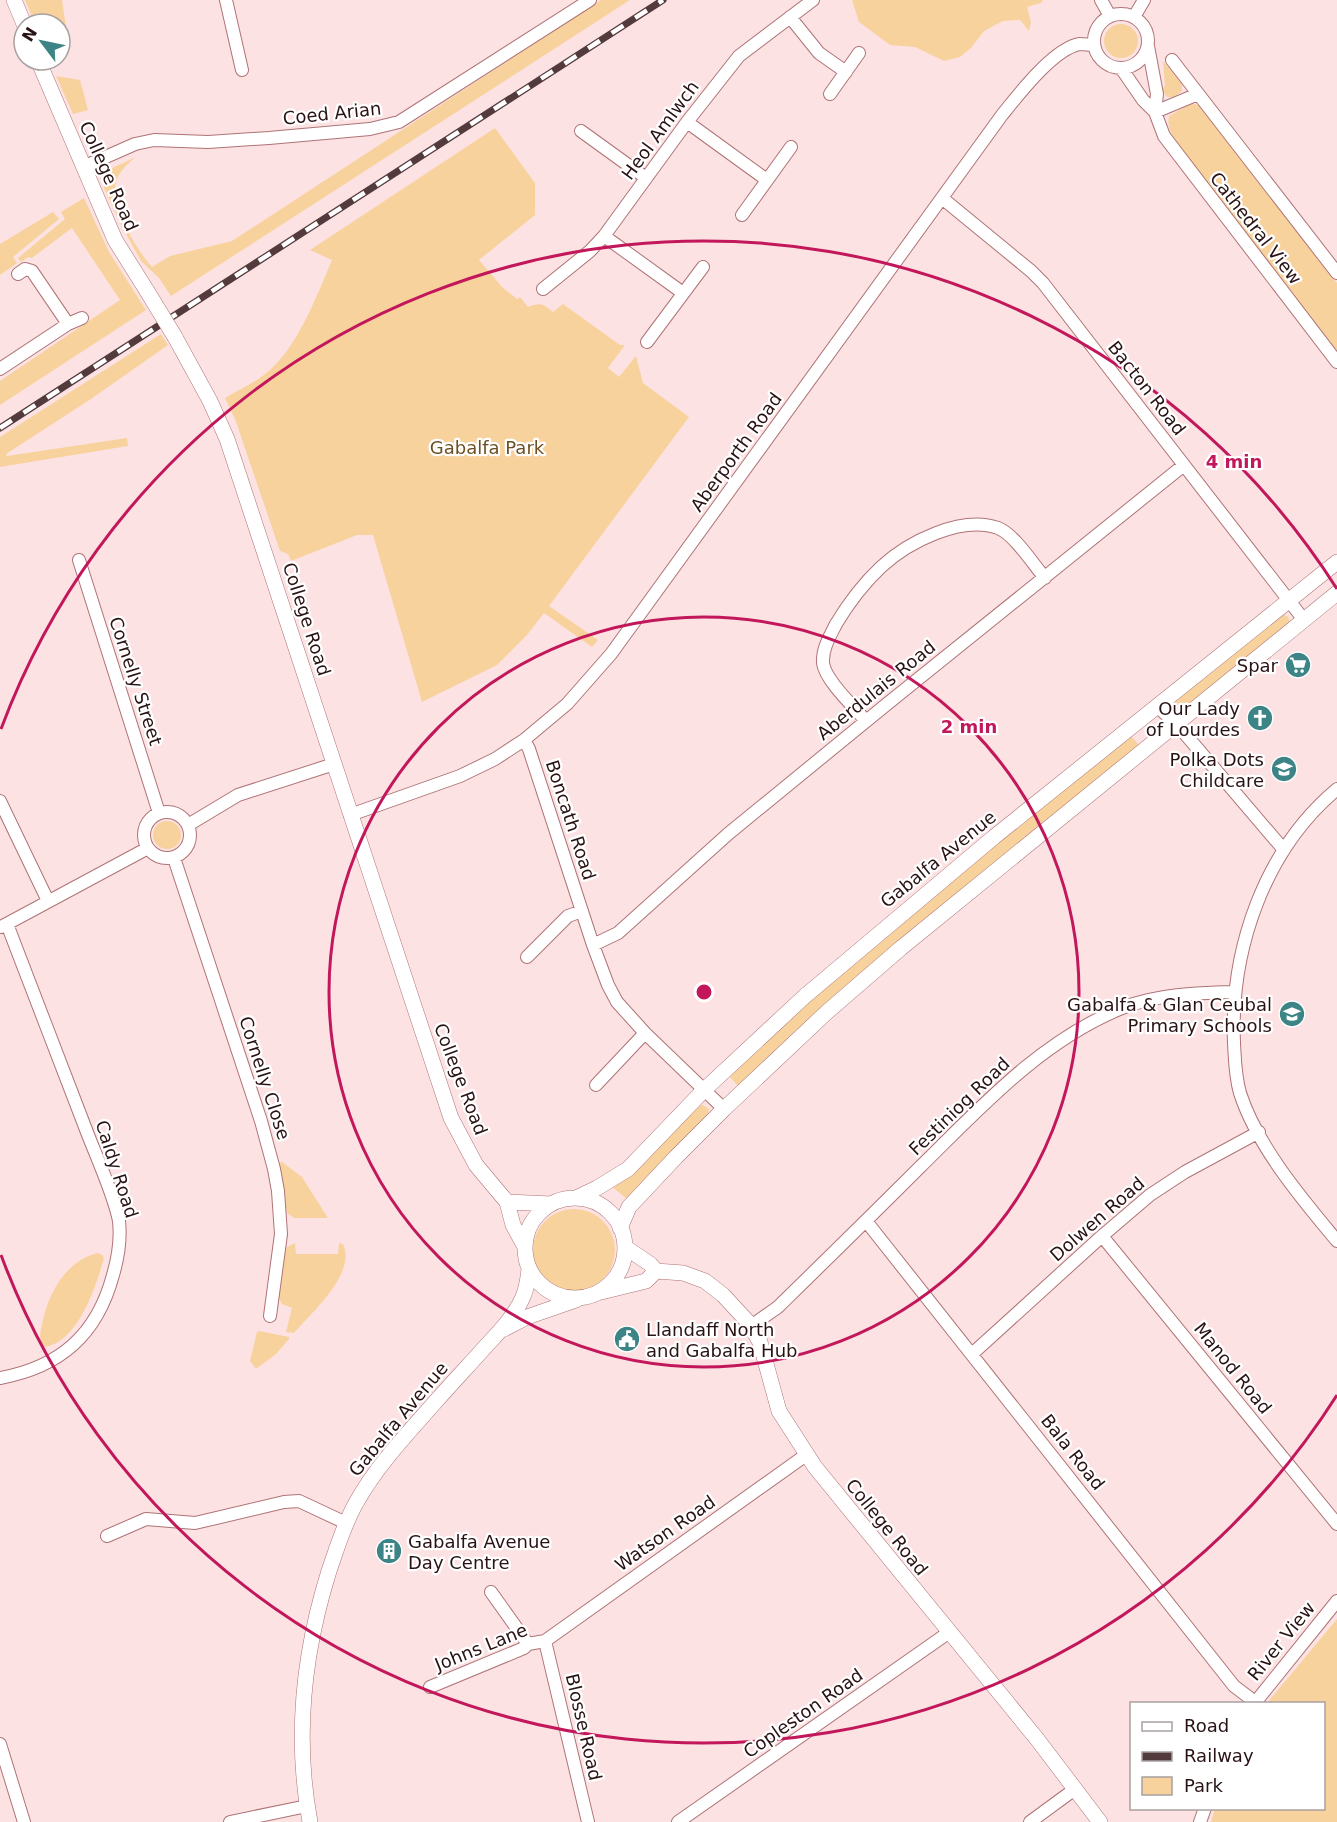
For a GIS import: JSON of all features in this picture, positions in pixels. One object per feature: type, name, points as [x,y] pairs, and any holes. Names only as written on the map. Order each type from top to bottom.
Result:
[{"type":"street","points":[[226,0],[242,70]]},
{"type":"street","name":"Coed Arian","points":[[83,167],[135,144],[154,140],[208,142],[269,138],[370,129],[399,122],[590,0]]},
{"type":"street","name":"Heol Amlwch","points":[[543,289],[604,236],[687,122],[739,57],[813,0]]},
{"type":"street","points":[[1101,0],[1110,16]]},
{"type":"street","points":[[1134,17],[1144,0]]},
{"type":"street","points":[[1126,14],[1134,17],[1146,29],[1148,45],[1142,59],[1136,64],[1121,68],[1106,64],[1096,52],[1094,45],[1097,28],[1110,16],[1126,14]]},
{"type":"street","points":[[790,17],[819,53],[846,72]]},
{"type":"street","name":"Aberporth Road","points":[[350,815],[473,771],[524,740],[567,704],[611,654],[1002,115],[1038,73],[1063,51],[1079,44],[1094,45]]},
{"type":"street","name":"Cathedral View","points":[[1148,45],[1157,94],[1155,112]]},
{"type":"street","points":[[830,94],[859,53]]},
{"type":"street","name":"Cathedral View","points":[[1172,60],[1337,273]]},
{"type":"street","name":"Cathedral View","points":[[1121,68],[1143,100],[1155,112],[1170,145],[1337,362]]},
{"type":"street","name":"College Road","points":[[43,72],[115,240],[175,337],[210,401],[227,439],[451,1118],[476,1165],[507,1202],[513,1225],[525,1247]]},
{"type":"street","points":[[1155,112],[1198,94]]},
{"type":"street","points":[[687,122],[767,180]]},
{"type":"street","points":[[581,131],[646,178]]},
{"type":"street","points":[[742,215],[791,147]]},
{"type":"street","name":"Bacton Road","points":[[942,198],[1043,283],[1304,620]]},
{"type":"street","points":[[604,236],[683,293]]},
{"type":"street","points":[[647,342],[703,267]]},
{"type":"street","points":[[18,273],[25,269],[32,271],[68,324]]},
{"type":"street","points":[[0,369],[68,324],[82,318]]},
{"type":"street","name":"Aberdulais Road","points":[[593,945],[618,933],[728,834],[1185,465]]},
{"type":"street","points":[[866,721],[828,676],[823,666],[823,657],[827,642],[843,612],[882,566],[900,553],[946,529],[964,525],[984,526],[999,528],[1010,536],[1045,578]]},
{"type":"street","name":"Cornelly Street","points":[[79,560],[159,813]]},
{"type":"street","name":"Gabalfa Avenue","points":[[576,1198],[628,1169],[704,1090],[804,996],[884,928],[1337,562]]},
{"type":"street","points":[[621,1228],[629,1207],[724,1109],[827,1012],[901,948],[1337,593]]},
{"type":"street","points":[[1158,707],[1176,723],[1284,850]]},
{"type":"street","name":"Boncath Road","points":[[524,740],[593,945],[617,1002],[645,1033],[724,1109]]},
{"type":"street","points":[[188,825],[238,795],[334,764]]},
{"type":"street","points":[[1337,789],[1315,811],[1284,850],[1265,887],[1250,923],[1240,957],[1234,992],[1233,1031],[1236,1074],[1240,1093],[1259,1132],[1299,1195],[1337,1241]]},
{"type":"street","points":[[0,801],[48,902]]},
{"type":"street","points":[[159,813],[178,814],[188,825],[190,840],[187,848],[174,858],[159,857],[148,848],[144,840],[145,826],[159,813]]},
{"type":"street","points":[[4,926],[148,848]]},
{"type":"street","name":"Cornelly Close","points":[[174,858],[261,1121],[274,1169],[278,1191],[280,1234],[270,1316]]},
{"type":"street","points":[[527,957],[568,916],[582,911]]},
{"type":"street","name":"Caldy Road","points":[[0,1378],[31,1371],[51,1362],[75,1344],[97,1318],[111,1284],[119,1240],[119,1221],[104,1176],[4,926]]},
{"type":"street","name":"Festiniog Road","points":[[751,1326],[778,1307],[982,1106],[1025,1067],[1068,1035],[1099,1018],[1136,1004],[1185,995],[1234,992]]},
{"type":"street","points":[[596,1085],[645,1033]]},
{"type":"street","name":"Dolwen Road","points":[[972,1354],[1150,1195],[1185,1172],[1259,1132]]},
{"type":"street","points":[[597,1293],[609,1285],[618,1274],[623,1261],[625,1247],[621,1228],[613,1216],[602,1206],[590,1200],[576,1198],[551,1204],[537,1215],[528,1232],[525,1247],[529,1269],[536,1280],[548,1291],[564,1297],[581,1298],[646,1281],[656,1272],[650,1264],[625,1247]]},
{"type":"street","points":[[507,1202],[551,1204]]},
{"type":"street","name":"Bala Road","points":[[866,1221],[1234,1686],[1253,1702]]},
{"type":"street","name":"Manod Road","points":[[1102,1236],[1337,1524]]},
{"type":"street","name":"Gabalfa Avenue","points":[[310,1822],[302,1753],[306,1666],[321,1597],[346,1523],[374,1475],[499,1331],[523,1297],[529,1269]]},
{"type":"street","name":"College Road","points":[[656,1272],[683,1274],[705,1281],[723,1295],[751,1326],[763,1352],[775,1402],[806,1455],[826,1483],[948,1633],[1037,1739],[1100,1822]]},
{"type":"street","name":"Gabalfa Avenue","points":[[499,1331],[527,1317],[581,1298]]},
{"type":"street","name":"Watson Road","points":[[545,1641],[806,1455]]},
{"type":"street","points":[[107,1536],[146,1519],[195,1522],[284,1502],[299,1501],[346,1523]]},
{"type":"street","points":[[491,1592],[528,1644]]},
{"type":"street","name":"River View","points":[[1255,1702],[1337,1600]]},
{"type":"street","name":"Copleston Road","points":[[678,1822],[948,1633]]},
{"type":"street","name":"Johns Lane","points":[[430,1687],[524,1648],[528,1644],[545,1641]]},
{"type":"street","name":"Blosse Road","points":[[545,1641],[588,1822]]},
{"type":"street","points":[[0,1743],[24,1822]]},
{"type":"street","points":[[1030,1822],[1075,1789]]},
{"type":"street","points":[[230,1822],[307,1806]]},
{"type":"green space","points":[[25,0],[62,0],[64,12],[30,12]]},
{"type":"green space","points":[[601,0],[630,0],[171,296],[159,278],[141,261],[104,188],[106,174],[110,169],[136,157],[119,174],[115,196],[127,229],[152,267],[170,256],[232,241]]},
{"type":"green space","points":[[852,0],[1043,0],[1041,3],[1027,7],[1031,22],[1029,31],[1020,20],[1003,21],[984,31],[971,48],[960,57],[944,61],[915,47],[890,45],[859,22]]},
{"type":"green space","points":[[1121,24],[1133,29],[1138,41],[1133,53],[1121,58],[1109,53],[1104,41],[1109,29]]},
{"type":"green space","points":[[1163,61],[1182,83],[1182,91],[1174,97],[1167,97],[1162,90],[1165,86]]},
{"type":"green space","points":[[56,76],[80,80],[88,110],[73,114]]},
{"type":"green space","points":[[1192,103],[1200,106],[1337,283],[1337,351],[1174,139],[1169,126],[1169,116]]},
{"type":"green space","name":"Gabalfa Park","points":[[495,128],[535,183],[535,215],[479,260],[502,287],[517,299],[520,297],[528,307],[541,305],[553,312],[563,304],[620,345],[625,345],[608,368],[619,377],[636,356],[643,383],[689,417],[549,606],[598,640],[592,647],[544,613],[527,635],[497,665],[422,702],[373,535],[357,535],[291,561],[288,554],[280,551],[235,419],[225,398],[270,370],[284,355],[300,330],[332,260],[310,250]]},
{"type":"green space","points":[[84,198],[109,252],[146,310],[0,405],[0,381],[120,300],[72,228],[32,258],[28,257],[21,262],[18,258],[65,219],[61,212]]},
{"type":"green space","points":[[53,212],[59,219],[13,257],[17,263],[0,275],[0,244]]},
{"type":"green space","points":[[161,334],[168,345],[91,399],[6,454],[7,456],[127,438],[128,446],[0,467],[0,437]]},
{"type":"green space","points":[[1283,614],[1290,622],[1183,711],[1175,707],[1176,700]]},
{"type":"green space","points":[[1131,736],[1140,746],[885,954],[738,1086],[729,1076],[827,985],[894,927]]},
{"type":"green space","points":[[167,821],[177,825],[181,835],[177,845],[167,849],[157,845],[153,835],[157,825]]},
{"type":"green space","points":[[703,1105],[709,1109],[708,1115],[627,1199],[611,1186],[697,1106]]},
{"type":"green space","points":[[282,1162],[302,1177],[328,1218],[294,1218],[287,1213],[278,1163]]},
{"type":"green space","points":[[574,1209],[590,1212],[603,1221],[612,1234],[615,1250],[612,1266],[603,1279],[590,1288],[574,1291],[558,1288],[545,1279],[536,1266],[533,1250],[536,1234],[545,1221],[558,1212]]},
{"type":"green space","points":[[295,1243],[296,1254],[338,1254],[339,1243],[343,1244],[346,1255],[344,1267],[330,1292],[294,1333],[286,1332],[292,1308],[282,1304],[279,1298],[284,1252],[287,1247]]},
{"type":"green space","points":[[98,1253],[104,1258],[84,1311],[67,1334],[57,1343],[45,1347],[40,1340],[41,1331],[53,1291],[76,1263]]},
{"type":"green space","points":[[259,1331],[289,1337],[289,1339],[276,1354],[256,1369],[250,1361]]},
{"type":"green space","points":[[1337,1619],[1337,1822],[1211,1822],[1215,1810],[1325,1810],[1325,1702],[1268,1702]]},
{"type":"railway","points":[[0,428],[663,0]]},
{"type":"place","name":"Spar","points":[[1298,665]]},
{"type":"place","name":"Our Lady of Lourdes","points":[[1260,718]]},
{"type":"place","name":"Polka Dots Childcare","points":[[1284,769]]},
{"type":"place","name":"Gabalfa & Glan Ceubal Primary Schools","points":[[1292,1014]]},
{"type":"place","name":"Llandaff North and Gabalfa Hub","points":[[627,1339]]},
{"type":"place","name":"Gabalfa Avenue Day Centre","points":[[389,1551]]}]
